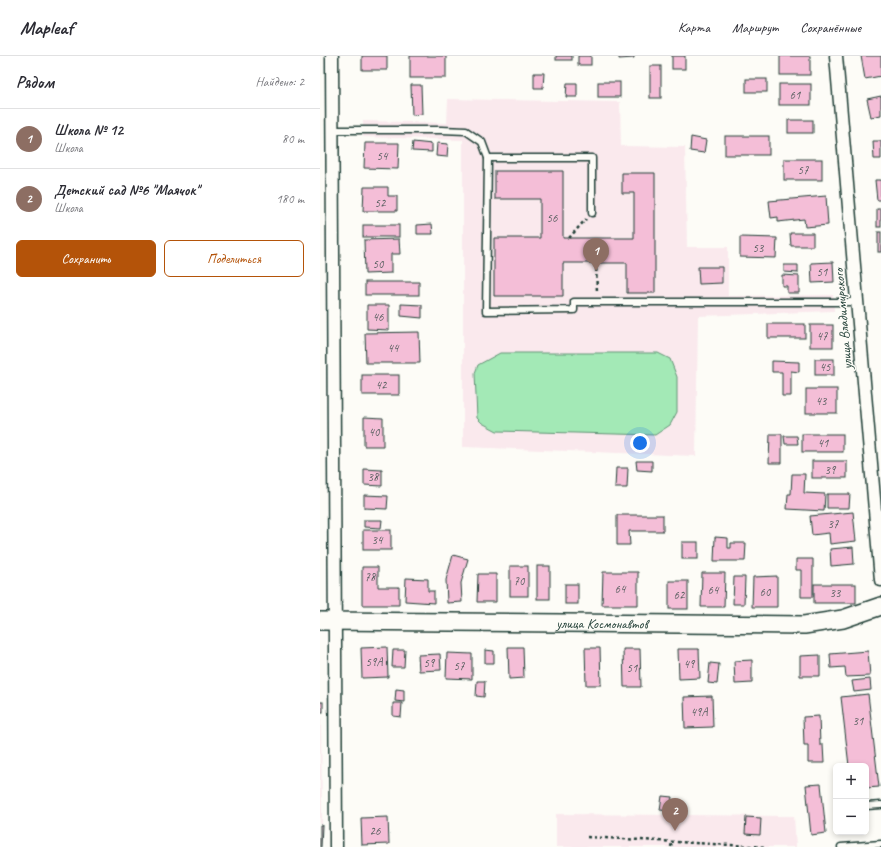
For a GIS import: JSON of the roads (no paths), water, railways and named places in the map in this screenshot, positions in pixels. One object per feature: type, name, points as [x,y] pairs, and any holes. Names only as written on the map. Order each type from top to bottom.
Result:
[{"type":"street","points":[[332,56],[328,621],[336,847]]},
{"type":"street","name":"улица Владимирского","points":[[836,56],[881,580]]},
{"type":"street","name":"улица Космонавтов","points":[[328,621],[804,625],[843,620],[881,606]]},
{"type":"lane","points":[[332,130],[466,131],[482,142],[488,158],[486,311],[574,310],[574,302],[857,302]]},
{"type":"lane","points":[[488,158],[592,158],[592,213]]},
{"type":"lane","points":[[869,806],[881,806]]},
{"type":"lane","points":[[841,847],[881,844]]},
{"type":"place","name":"Школа № 12","points":[[596,271]]},
{"type":"place","name":"Детский сад №6 \"Маячок\"","points":[[675,831]]}]
